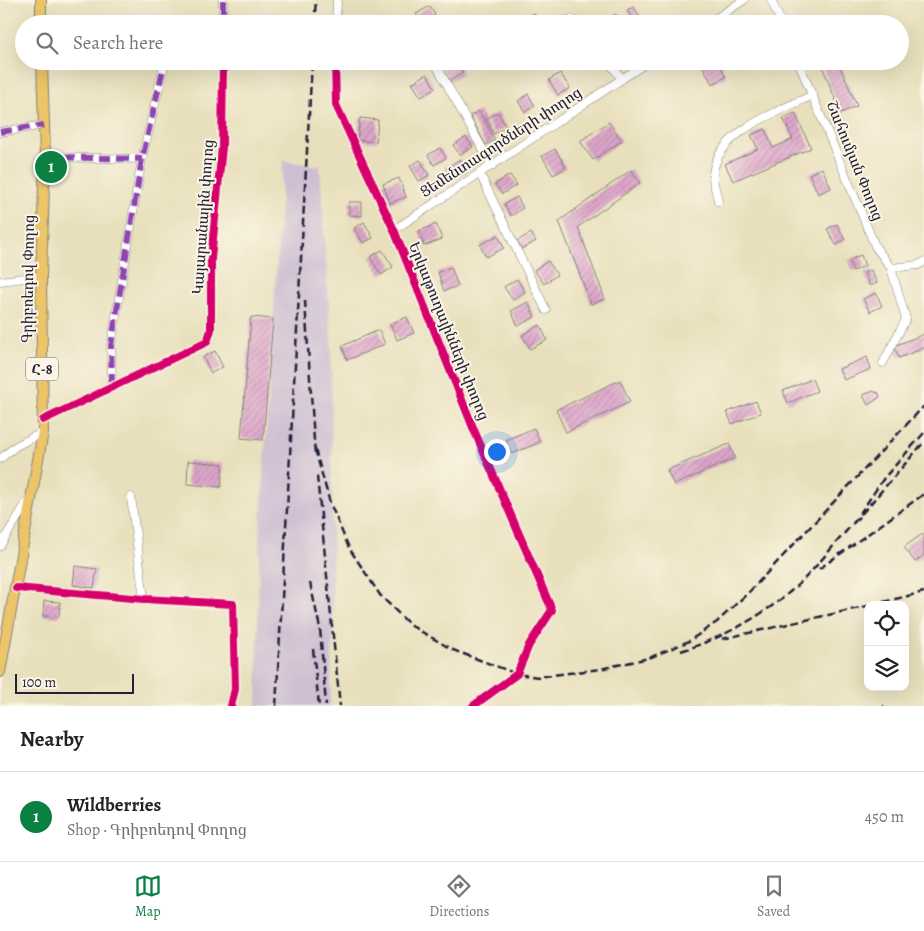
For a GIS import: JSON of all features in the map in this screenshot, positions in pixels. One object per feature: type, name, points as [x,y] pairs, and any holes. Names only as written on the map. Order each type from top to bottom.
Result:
[{"type":"main road","points":[[41,0],[41,15]]},
{"type":"main road","name":"Գրիբոեդով Փողոց","points":[[0,672],[43,432],[40,276],[45,157],[42,70]]},
{"type":"street","points":[[223,0],[223,15]]},
{"type":"street","points":[[336,15],[337,0]]},
{"type":"street","points":[[721,15],[744,0]]},
{"type":"street","points":[[771,0],[778,15]]},
{"type":"street","points":[[112,385],[111,346],[142,159],[153,120],[163,70]]},
{"type":"street","name":"Կայարանային փողոց","points":[[43,420],[112,385],[207,342],[211,330],[210,259],[222,147],[224,70]]},
{"type":"street","name":"Երկաթուղայինների փողոց","points":[[335,70],[336,105],[394,230],[474,430],[552,610],[529,645],[517,674],[473,706]]},
{"type":"street","points":[[439,70],[492,166]]},
{"type":"street","points":[[615,70],[622,79]]},
{"type":"street","name":"Ցեմենտագործների փողոց","points":[[394,230],[636,70]]},
{"type":"street","name":"Շահումյան Փողոց","points":[[802,70],[875,246],[891,268],[906,319],[883,363]]},
{"type":"street","points":[[718,201],[713,174],[722,148],[748,126],[813,95]]},
{"type":"street","points":[[0,132],[44,125]]},
{"type":"street","points":[[45,157],[142,159]]},
{"type":"street","points":[[480,174],[546,310]]},
{"type":"street","points":[[891,268],[918,265],[924,262]]},
{"type":"street","points":[[0,281],[40,276]]},
{"type":"street","points":[[0,459],[16,446],[43,432]]},
{"type":"street","points":[[0,546],[33,493]]},
{"type":"street","points":[[131,496],[144,600]]},
{"type":"street","points":[[16,588],[144,600],[233,604],[235,689],[231,706]]},
{"type":"shaded area","points":[[283,161],[320,166],[331,340],[333,638],[330,706],[257,706],[259,551]]},
{"type":"building","points":[[430,6],[435,15],[417,15]]},
{"type":"building","points":[[634,7],[639,15],[630,15],[627,10]]},
{"type":"building","points":[[443,70],[461,70],[463,73],[450,81]]},
{"type":"building","points":[[705,70],[722,70],[726,77],[712,84]]},
{"type":"building","points":[[824,70],[842,70],[857,106],[841,113]]},
{"type":"building","points":[[560,73],[570,88],[558,95],[549,80]]},
{"type":"building","points":[[427,74],[435,88],[421,97],[412,83]]},
{"type":"building","points":[[528,94],[535,106],[525,112],[518,101]]},
{"type":"building","points":[[479,111],[495,140],[486,145],[470,116]]},
{"type":"building","points":[[498,112],[506,127],[494,134],[486,119]]},
{"type":"building","points":[[795,113],[811,148],[733,181],[725,164],[758,149],[751,135],[765,129],[773,148],[793,139],[783,118]]},
{"type":"building","points":[[360,118],[378,120],[376,142],[357,140]]},
{"type":"building","points":[[609,122],[622,141],[593,160],[580,141]]},
{"type":"building","points":[[466,137],[473,147],[460,155],[453,145]]},
{"type":"building","points":[[440,148],[446,158],[434,165],[428,155]]},
{"type":"building","points":[[555,149],[566,168],[553,175],[542,156]]},
{"type":"building","points":[[460,159],[467,171],[453,179],[446,168]]},
{"type":"building","points":[[420,160],[429,175],[419,181],[410,166]]},
{"type":"building","points":[[822,168],[831,188],[818,194],[809,174]]},
{"type":"building","points":[[631,170],[640,183],[578,227],[605,299],[591,304],[559,221]]},
{"type":"building","points":[[510,175],[517,185],[502,194],[495,184]]},
{"type":"building","points":[[399,178],[406,197],[390,203],[383,184]]},
{"type":"building","points":[[517,197],[523,208],[511,216],[504,204]]},
{"type":"building","points":[[349,202],[362,202],[362,216],[349,215]]},
{"type":"building","points":[[364,222],[373,238],[363,243],[354,228]]},
{"type":"building","points":[[436,224],[442,239],[424,246],[419,231]]},
{"type":"building","points":[[837,224],[845,240],[836,245],[827,229]]},
{"type":"building","points":[[531,233],[536,241],[522,249],[517,241]]},
{"type":"building","points":[[498,235],[504,248],[486,257],[480,245]]},
{"type":"building","points":[[382,250],[393,267],[381,275],[370,257]]},
{"type":"building","points":[[861,255],[865,266],[853,271],[849,260]]},
{"type":"building","points":[[548,261],[557,275],[544,284],[534,270]]},
{"type":"building","points":[[451,267],[458,286],[444,291],[438,272]]},
{"type":"building","points":[[871,270],[877,283],[870,286],[864,273]]},
{"type":"building","points":[[517,279],[525,292],[513,300],[504,287]]},
{"type":"building","points":[[876,293],[882,306],[870,312],[863,299]]},
{"type":"building","points":[[528,302],[535,317],[518,326],[511,311]]},
{"type":"building","points":[[251,317],[273,319],[263,440],[241,438]]},
{"type":"building","points":[[407,317],[414,333],[397,340],[390,324]]},
{"type":"building","points":[[540,325],[547,340],[530,349],[522,335]]},
{"type":"building","points":[[379,330],[385,344],[347,360],[342,346]]},
{"type":"building","points":[[924,334],[924,348],[899,358],[894,346]]},
{"type":"building","points":[[215,351],[223,367],[211,373],[203,357]]},
{"type":"building","points":[[867,357],[871,369],[844,380],[839,369]]},
{"type":"building","points":[[812,379],[817,391],[788,403],[783,391]]},
{"type":"building","points":[[620,380],[630,402],[566,432],[556,410]]},
{"type":"building","points":[[874,391],[878,392],[880,397],[868,405],[863,395]]},
{"type":"building","points":[[756,401],[761,413],[732,424],[727,412]]},
{"type":"building","points":[[534,428],[540,442],[512,454],[506,440]]},
{"type":"building","points":[[729,444],[735,458],[674,485],[667,470]]},
{"type":"building","points":[[188,461],[223,464],[221,487],[187,484]]},
{"type":"building","points":[[924,533],[924,555],[915,562],[904,547]]},
{"type":"building","points":[[75,566],[97,569],[94,588],[73,585]]},
{"type":"building","points":[[44,601],[60,602],[59,617],[43,616]]},
{"type":"railway","points":[[315,15],[316,0]]},
{"type":"railway","points":[[276,706],[311,70]]},
{"type":"railway","points":[[305,301],[315,456]]},
{"type":"railway","points":[[315,449],[330,503],[349,548],[380,595],[410,625],[453,650],[517,674],[538,677],[600,669],[649,658],[689,641],[717,622],[749,592],[924,406]]},
{"type":"railway","points":[[924,433],[884,478],[852,525],[924,442]]},
{"type":"railway","points":[[317,476],[340,706]]},
{"type":"railway","points":[[819,569],[924,494]]},
{"type":"railway","points":[[681,651],[731,631],[776,603],[803,580],[852,525]]},
{"type":"railway","points":[[310,583],[320,628],[326,706]]},
{"type":"railway","points":[[887,601],[924,592]]},
{"type":"railway","points":[[722,639],[864,607]]},
{"type":"railway","points":[[313,649],[319,706]]},
{"type":"marked path","points":[[223,0],[223,15]]},
{"type":"marked path","points":[[112,385],[111,346],[142,159],[163,70]]},
{"type":"marked path","points":[[0,132],[44,125]]},
{"type":"marked path","points":[[45,157],[142,159]]},
{"type":"cycle path","points":[[43,420],[207,342],[211,330],[211,259],[222,147],[223,70]]},
{"type":"cycle path","points":[[335,70],[336,105],[394,230],[474,430],[552,610],[529,645],[517,674],[473,706]]},
{"type":"cycle path","points":[[16,588],[144,599],[233,604],[235,689],[231,706]]},
{"type":"place","name":"Wildberries","points":[[51,167]]}]
